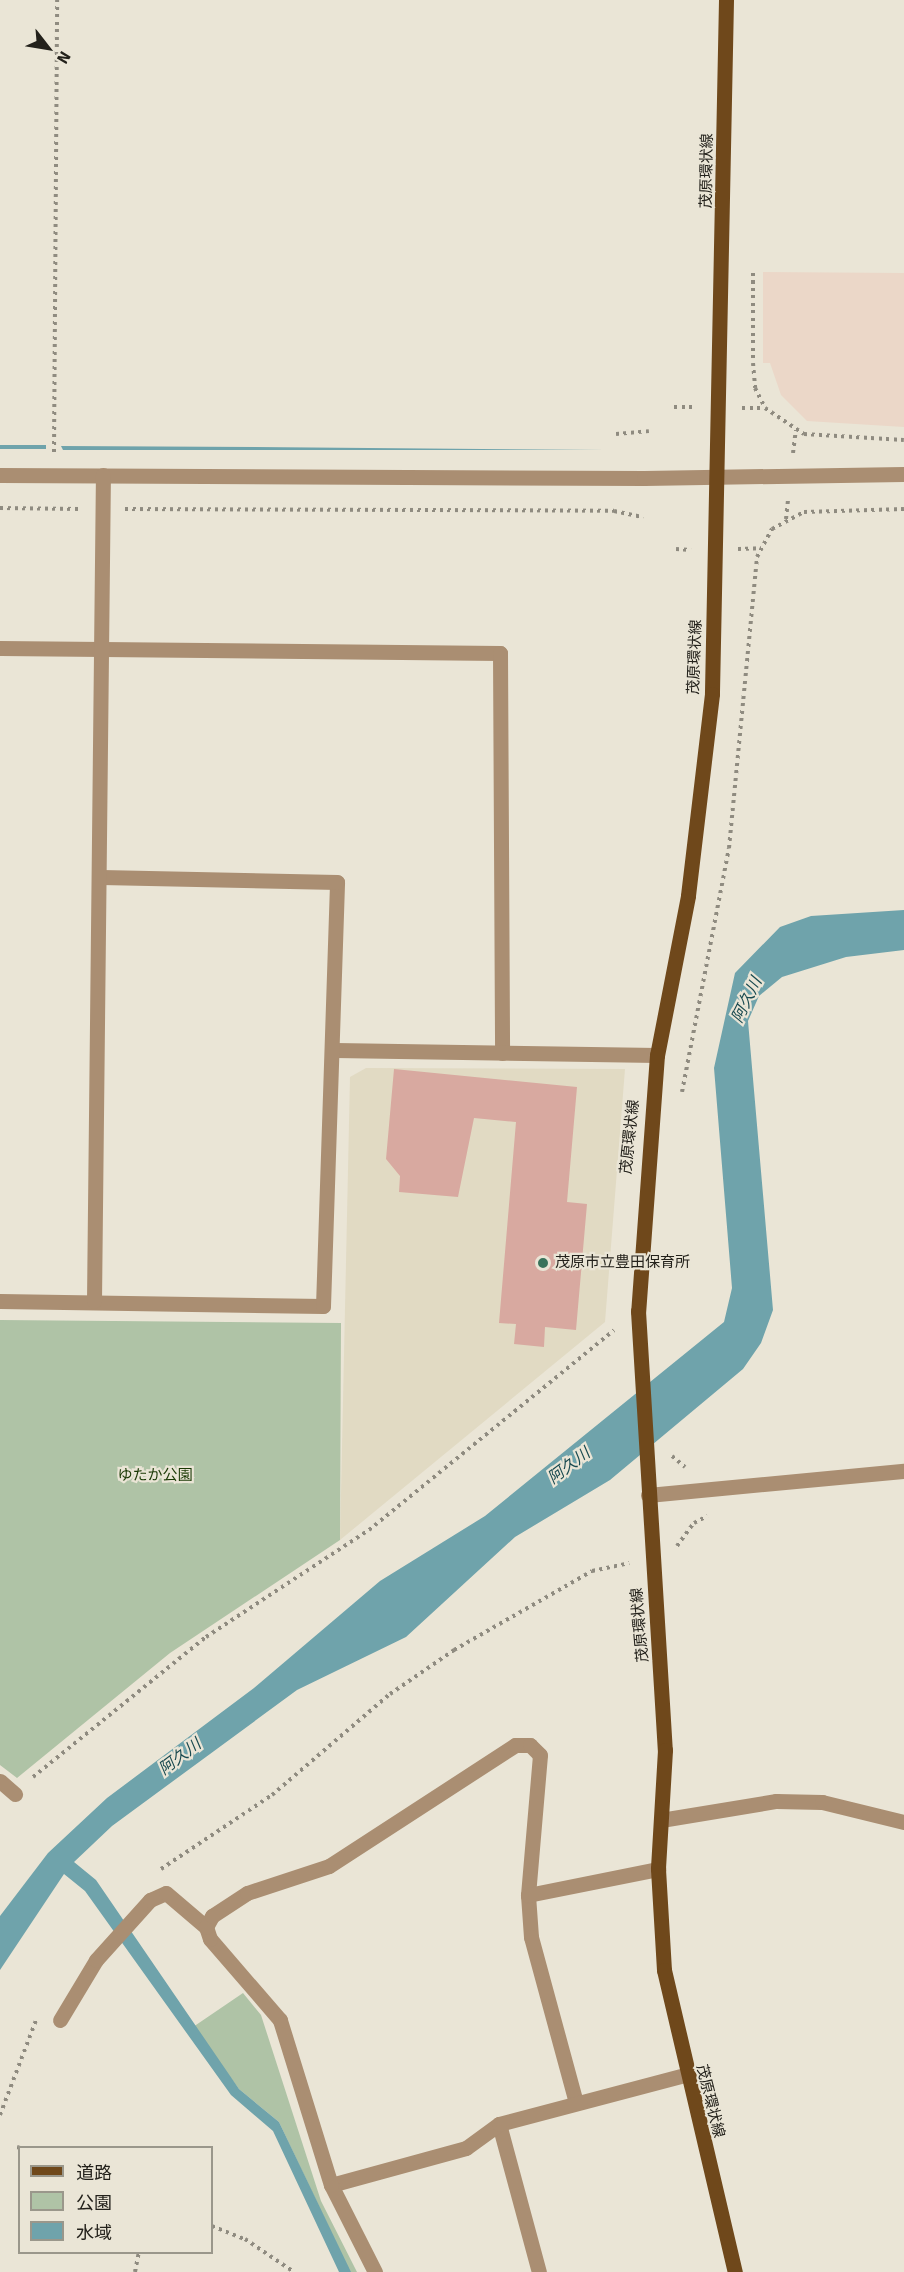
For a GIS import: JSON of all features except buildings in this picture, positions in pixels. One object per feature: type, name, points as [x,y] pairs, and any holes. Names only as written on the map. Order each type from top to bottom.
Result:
[{"type":"main road","name":"茂原環状線","points":[[726,0],[712,694],[705,769],[657,1055],[638,1311],[665,1750],[658,1869],[664,1970],[684,2075],[735,2272]]},
{"type":"street","points":[[0,475],[904,474]]},
{"type":"street","points":[[94,1301],[101,877],[103,475]]},
{"type":"street","points":[[0,648],[102,647],[500,653],[501,1053]]},
{"type":"street","points":[[0,1301],[323,1306],[335,1050],[338,882],[101,877]]},
{"type":"street","points":[[335,1050],[657,1055]]},
{"type":"street","points":[[648,1495],[904,1472]]},
{"type":"street","points":[[206,1927],[212,1916],[246,1893],[329,1866],[515,1745],[530,1745],[540,1755],[528,1896],[531,1937],[576,2103]]},
{"type":"street","points":[[0,1781],[15,1794]]},
{"type":"street","points":[[662,1820],[776,1801],[822,1802],[904,1822]]},
{"type":"street","points":[[528,1896],[658,1869]]},
{"type":"street","points":[[60,2020],[96,1960],[150,1900],[166,1893],[206,1927],[210,1939],[280,2020],[331,2185],[375,2272]]},
{"type":"street","points":[[331,2185],[466,2148],[499,2124],[684,2075]]},
{"type":"street","points":[[499,2124],[539,2272]]},
{"type":"path","points":[[54,475],[57,0]]},
{"type":"path","points":[[753,273],[753,363],[765,408],[804,434],[904,440]]},
{"type":"path","points":[[616,434],[650,431]]},
{"type":"path","points":[[0,508],[614,511],[643,517]]},
{"type":"path","points":[[680,1106],[729,848],[757,557],[772,530],[804,512],[904,509]]},
{"type":"path","points":[[15,1794],[206,1637],[369,1530],[614,1330]]},
{"type":"path","points":[[666,1446],[696,1471]]},
{"type":"path","points":[[158,1871],[272,1795],[390,1694],[454,1650],[592,1571],[675,1560],[694,1523],[720,1514]]},
{"type":"path","points":[[0,2115],[39,2014]]},
{"type":"path","points":[[213,2226],[245,2239],[294,2272]]},
{"type":"path","points":[[135,2272],[139,2254]]},
{"type":"shaded area","points":[[763,272],[904,273],[904,427],[807,421],[781,395],[770,363],[763,363]]},
{"type":"shaded area","points":[[366,1068],[625,1069],[605,1322],[340,1540],[350,1077]]},
{"type":"green space","name":"ゆたか公園","points":[[0,1320],[341,1323],[340,1540],[170,1653],[17,1778],[0,1765]]},
{"type":"green space","points":[[243,1993],[261,2015],[321,2201],[357,2272],[350,2272],[279,2122],[239,2089],[193,2027]]},
{"type":"water","points":[[0,445],[46,445],[46,449],[0,449]]},
{"type":"water","points":[[61,446],[255,447],[605,450],[63,450]]},
{"type":"water","name":"阿久川","points":[[904,910],[904,950],[846,957],[782,977],[759,996],[748,1021],[773,1310],[761,1343],[743,1369],[610,1480],[515,1537],[406,1637],[297,1690],[112,1826],[74,1862],[96,1880],[239,2089],[279,2122],[351,2272],[339,2272],[273,2131],[231,2095],[85,1891],[64,1874],[0,1970],[0,1916],[48,1853],[107,1798],[254,1688],[380,1581],[485,1516],[724,1322],[732,1288],[714,1068],[735,973],[780,927],[811,916]]},
{"type":"place","name":"茂原市立豊田保育所","points":[[543,1263]]}]
